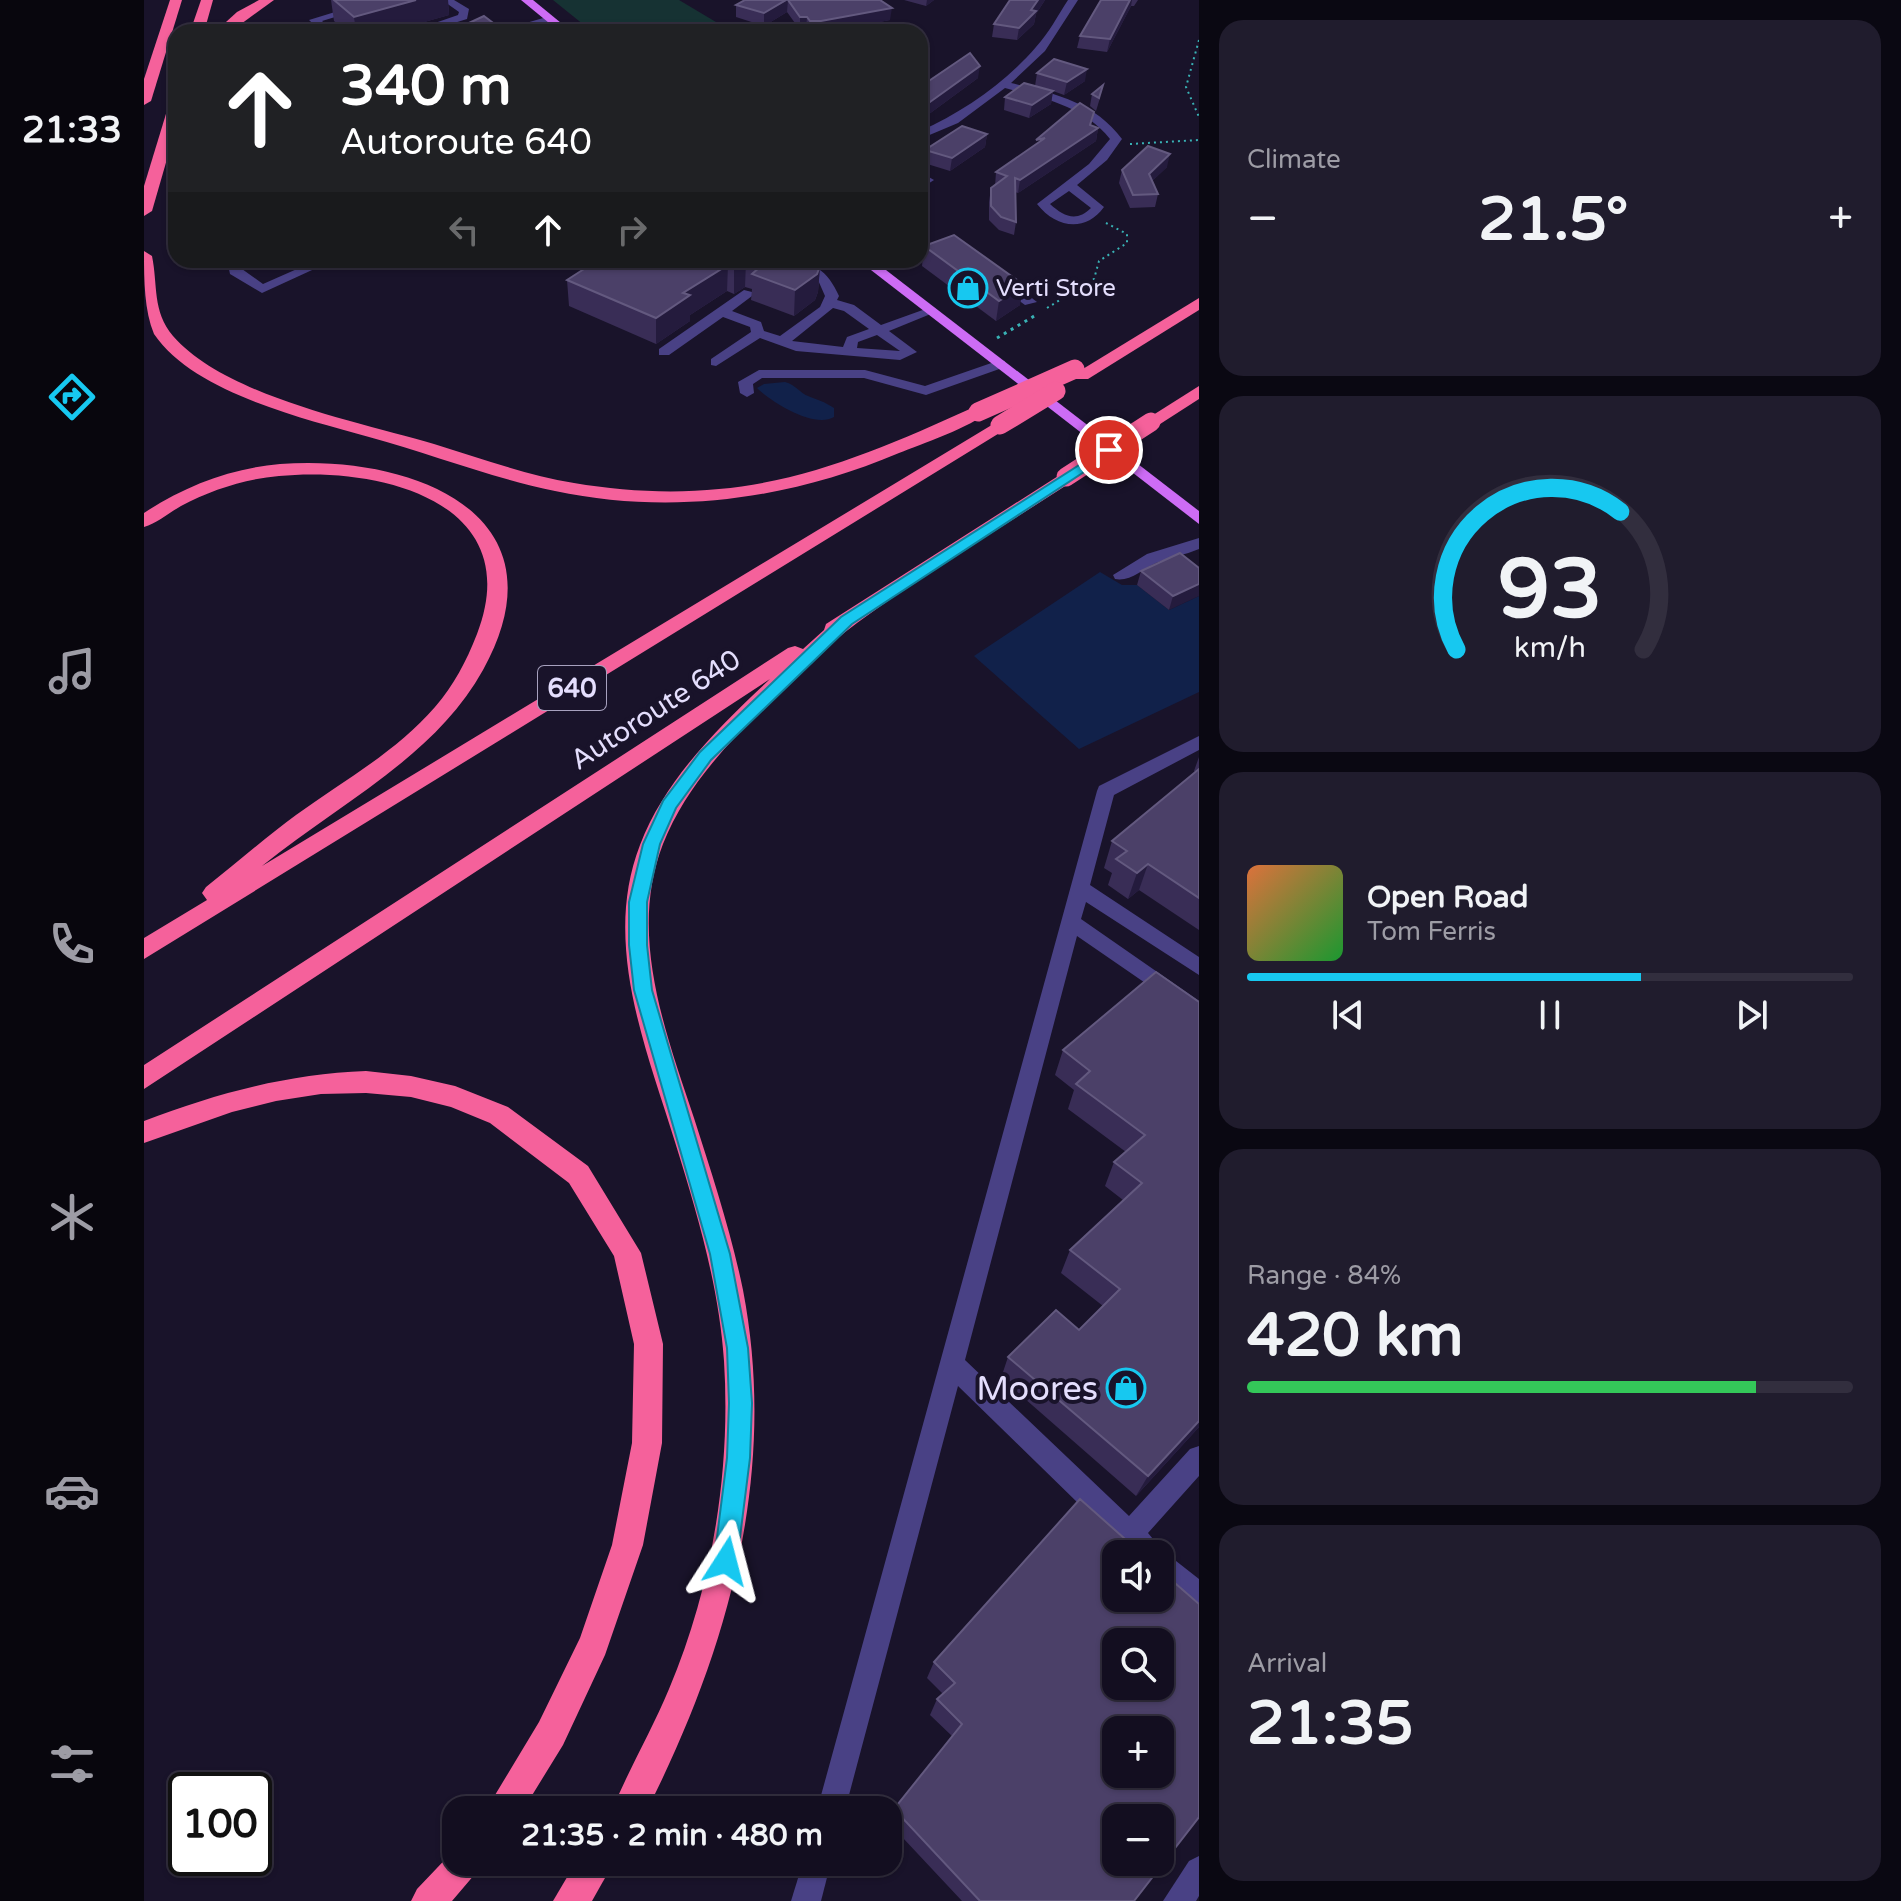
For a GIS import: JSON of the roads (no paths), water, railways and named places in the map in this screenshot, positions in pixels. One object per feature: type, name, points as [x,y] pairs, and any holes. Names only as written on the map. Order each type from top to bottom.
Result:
[{"type":"highway","points":[[168,24],[176,0]]},
{"type":"highway","points":[[200,24],[207,0]]},
{"type":"highway","points":[[234,24],[268,0]]},
{"type":"highway","points":[[144,101],[168,25]]},
{"type":"highway","points":[[144,211],[168,131]]},
{"type":"highway","points":[[144,256],[145,287],[153,319],[171,345],[200,367],[246,390],[292,406],[529,479],[620,495],[695,497],[772,489],[805,482],[869,460],[1079,372]]},
{"type":"highway","name":"640","points":[[144,949],[1000,425],[1079,372],[1199,303]]},
{"type":"highway","name":"Autoroute 640","points":[[144,1078],[1199,391]]},
{"type":"highway","points":[[144,521],[198,491],[247,475],[314,467],[375,472],[427,488],[461,508],[479,528],[491,550],[498,589],[490,628],[479,658],[457,694],[431,724],[376,771],[305,820],[144,949]]},
{"type":"highway","points":[[636,1796],[680,1704],[717,1596],[732,1515],[740,1403],[734,1322],[720,1254],[643,990],[638,945],[641,884],[660,824],[691,773],[720,740],[847,620]]},
{"type":"highway","points":[[144,1132],[202,1110],[277,1089],[351,1081],[423,1087],[479,1105],[532,1134],[553,1149],[586,1183],[614,1223],[634,1271],[646,1324],[648,1405],[638,1500],[611,1604],[585,1669],[537,1761],[513,1796]]},
{"type":"highway","points":[[429,1901],[451,1876]]},
{"type":"highway","points":[[571,1901],[588,1876]]},
{"type":"main road","points":[[526,0],[557,24]]},
{"type":"main road","points":[[875,268],[1199,519]]},
{"type":"street","points":[[311,24],[314,20],[386,0]]},
{"type":"street","points":[[440,24],[463,17],[465,11],[447,0]]},
{"type":"street","points":[[928,131],[965,114],[1041,49],[1073,0]]},
{"type":"street","points":[[530,24],[550,19]]},
{"type":"street","points":[[314,20],[319,24]]},
{"type":"street","points":[[1002,84],[1080,109],[1108,125],[1116,139],[1110,153],[1068,184]]},
{"type":"street","points":[[235,268],[262,289],[309,268]]},
{"type":"street","points":[[782,342],[831,303],[831,290],[824,278],[806,268]]},
{"type":"street","points":[[995,276],[1030,302]]},
{"type":"street","points":[[664,352],[749,293]]},
{"type":"street","points":[[758,333],[796,347],[900,356],[910,352],[849,308],[831,303]]},
{"type":"street","points":[[849,351],[852,340],[931,311]]},
{"type":"street","points":[[722,312],[756,325],[758,333]]},
{"type":"street","points":[[716,362],[758,333]]},
{"type":"street","points":[[747,393],[745,382],[759,374],[865,374],[926,391],[1000,364]]},
{"type":"street","points":[[1121,575],[1153,558],[1199,543]]},
{"type":"street","points":[[835,1796],[1106,791],[1199,742]]},
{"type":"street","points":[[1081,889],[1199,967]]},
{"type":"street","points":[[1070,921],[1199,1012]]},
{"type":"street","points":[[951,1363],[1135,1540]]},
{"type":"street","points":[[1129,1535],[1199,1458]]},
{"type":"street","points":[[1174,1575],[1199,1597]]},
{"type":"street","points":[[1178,1901],[1199,1871]]},
{"type":"street","points":[[806,1901],[813,1876]]},
{"type":"water","points":[[785,382],[834,408],[834,417],[816,420],[805,417],[772,400],[757,388],[764,384]]},
{"type":"water","points":[[1100,572],[1122,585],[1137,585],[1169,610],[1199,596],[1199,692],[1079,749],[974,656]]},
{"type":"place","name":"Verti Store","points":[[968,288]]},
{"type":"place","name":"Moores","points":[[1126,1388]]}]
